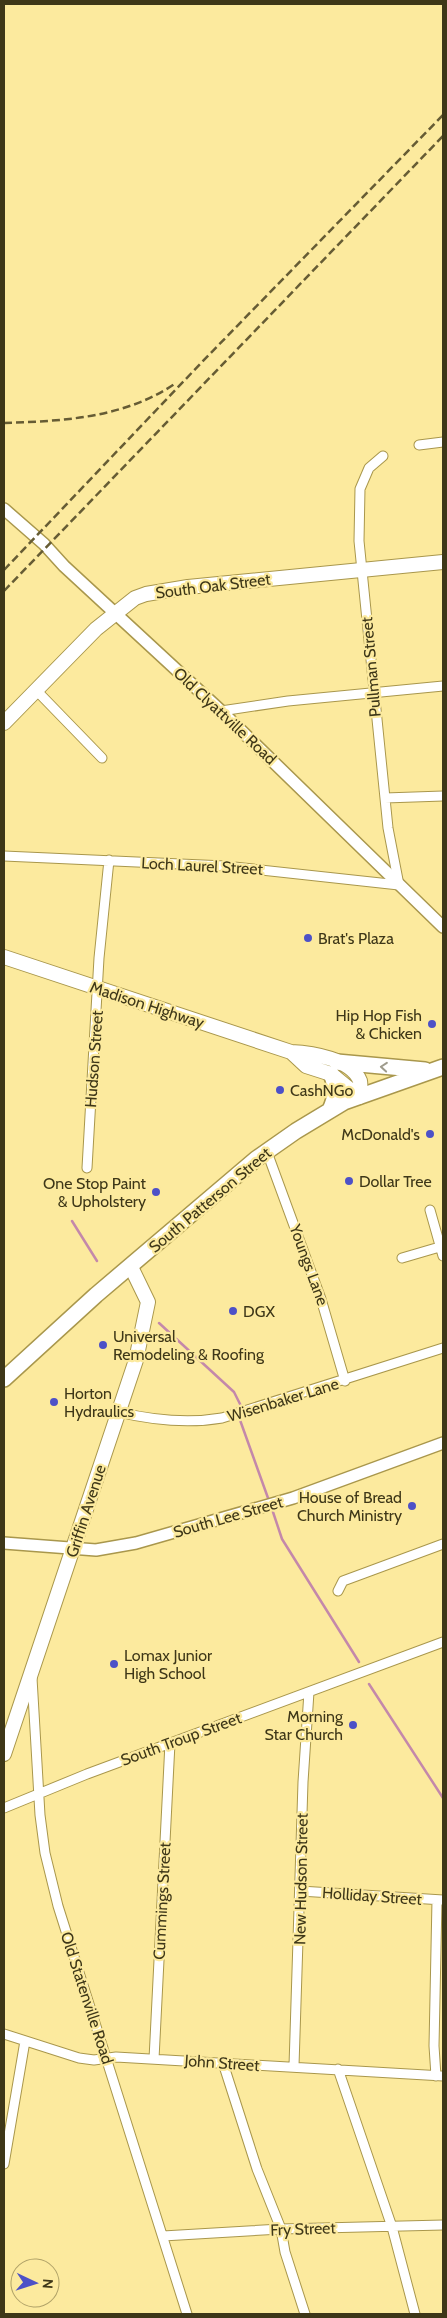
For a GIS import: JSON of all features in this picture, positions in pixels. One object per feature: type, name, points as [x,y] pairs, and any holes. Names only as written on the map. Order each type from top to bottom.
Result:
[{"type":"main road","name":"South Oak Street","points":[[4,723],[75,648],[115,612],[135,598],[154,592],[188,587],[443,562]]},
{"type":"main road","name":"Madison Highway","points":[[4,957],[291,1052],[308,1052],[334,1068],[356,1074],[361,1083],[360,1097]]},
{"type":"main road","points":[[330,1110],[334,1102],[336,1084],[334,1068],[438,1069]]},
{"type":"main road","name":"South Patterson Street","points":[[4,1379],[82,1308],[236,1175],[266,1152],[344,1102],[438,1069]]},
{"type":"main road","name":"Griffin Avenue","points":[[4,1754],[136,1360],[148,1310],[148,1302],[141,1284],[131,1267]]},
{"type":"street","points":[[419,445],[443,442]]},
{"type":"street","name":"Pullman Street","points":[[383,456],[369,468],[360,489],[358,519],[360,570],[388,828],[400,885]]},
{"type":"street","name":"Old Clyattville Road","points":[[4,509],[221,711],[443,927]]},
{"type":"street","points":[[221,711],[288,701],[443,686]]},
{"type":"street","points":[[36,690],[102,758]]},
{"type":"street","points":[[385,798],[443,796]]},
{"type":"street","name":"Loch Laurel Street","points":[[4,856],[272,870],[400,885]]},
{"type":"street","name":"Hudson Street","points":[[87,1168],[99,988],[99,958],[109,860]]},
{"type":"street","name":"Youngs Lane","points":[[266,1152],[321,1299],[346,1381]]},
{"type":"street","points":[[430,1210],[442,1246],[443,1256]]},
{"type":"street","points":[[402,1258],[442,1246]]},
{"type":"street","name":"Wisenbaker Lane","points":[[118,1412],[165,1420],[202,1422],[232,1416],[346,1381],[443,1348]]},
{"type":"street","name":"South Lee Street","points":[[4,1543],[73,1549],[113,1548],[208,1524],[293,1498],[443,1443]]},
{"type":"street","points":[[338,1591],[344,1581],[443,1544]]},
{"type":"street","name":"South Troup Street","points":[[4,1808],[170,1743],[443,1642]]},
{"type":"street","name":"Old Statenville Road","points":[[32,1673],[40,1816],[45,1853],[58,1906],[187,2314]]},
{"type":"street","name":"New Hudson Street","points":[[294,2066],[303,1782],[309,1692]]},
{"type":"street","name":"Cummings Street","points":[[154,2058],[170,1743]]},
{"type":"street","name":"Holliday Street","points":[[300,1891],[440,1900]]},
{"type":"street","points":[[439,2076],[434,2046],[440,1900]]},
{"type":"street","name":"John Street","points":[[4,2034],[80,2058],[94,2060],[106,2057],[154,2058],[439,2076]]},
{"type":"street","points":[[4,2164],[25,2041]]},
{"type":"street","points":[[223,2063],[257,2169],[281,2229],[285,2252],[305,2314]]},
{"type":"street","points":[[338,2069],[392,2227],[415,2314]]},
{"type":"street","name":"Fry Street","points":[[163,2236],[281,2229],[443,2225]]},
{"type":"waterway","points":[[72,1221],[97,1261]]},
{"type":"waterway","points":[[159,1323],[234,1392],[241,1406]]},
{"type":"waterway","points":[[240,1420],[268,1498]]},
{"type":"waterway","points":[[273,1512],[282,1539],[359,1662]]},
{"type":"waterway","points":[[369,1684],[443,1798]]},
{"type":"railway","points":[[4,570],[202,362],[443,115]]},
{"type":"railway","points":[[4,591],[443,136]]},
{"type":"railway","points":[[4,423],[71,419],[115,411],[156,395],[176,383]]},
{"type":"place","name":"Brat's Plaza","points":[[308,938]]},
{"type":"place","name":"Hip Hop Fish & Chicken","points":[[432,1024]]},
{"type":"place","name":"CashNGo","points":[[280,1090]]},
{"type":"place","name":"McDonald's","points":[[430,1134]]},
{"type":"place","name":"Dollar Tree","points":[[349,1181]]},
{"type":"place","name":"One Stop Paint & Upholstery","points":[[156,1192]]},
{"type":"place","name":"DGX","points":[[233,1311]]},
{"type":"place","name":"Universal Remodeling & Roofing","points":[[103,1345]]},
{"type":"place","name":"Horton Hydraulics","points":[[54,1402]]},
{"type":"place","name":"House of Bread Church Ministry","points":[[412,1506]]},
{"type":"place","name":"Lomax Junior High School","points":[[114,1664]]},
{"type":"place","name":"Morning Star Church","points":[[353,1725]]}]
